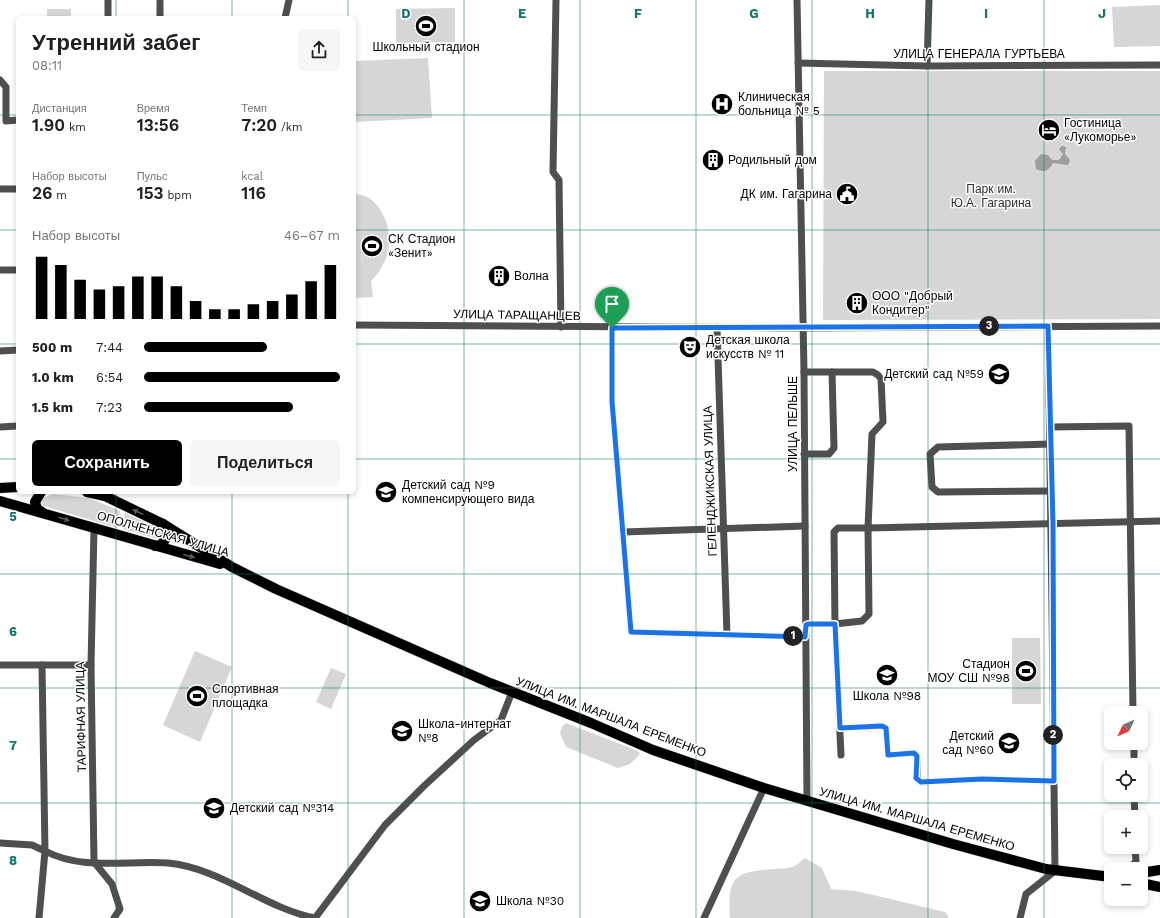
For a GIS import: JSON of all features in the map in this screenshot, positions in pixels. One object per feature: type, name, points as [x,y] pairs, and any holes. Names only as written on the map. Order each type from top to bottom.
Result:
[{"type":"highway","points":[[0,488],[16,487]]},
{"type":"highway","points":[[40,494],[35,502],[37,509],[42,512]]},
{"type":"highway","name":"ОПОЛЧЕНСКАЯ УЛИЦА","points":[[105,494],[163,524],[232,567]]},
{"type":"highway","name":"ОПОЛЧЕНСКАЯ УЛИЦА","points":[[0,501],[232,567]]},
{"type":"highway","points":[[155,546],[161,545],[167,537],[167,530],[163,524]]},
{"type":"highway","name":"УЛИЦА ИМ. МАРШАЛА ЕРЕМЕНКО","points":[[232,567],[289,595],[512,692],[590,723],[652,750],[764,788],[953,844],[1054,871],[1104,876]]},
{"type":"highway","points":[[1148,872],[1160,870]]},
{"type":"highway","points":[[1148,884],[1160,887]]},
{"type":"street","points":[[108,0],[108,16]]},
{"type":"street","points":[[160,0],[160,16]]},
{"type":"street","points":[[285,16],[289,0]]},
{"type":"street","points":[[556,0],[553,172],[559,180],[561,327]]},
{"type":"street","name":"УЛИЦА ПЕЛЬШЕ","points":[[797,0],[804,372],[807,800]]},
{"type":"street","points":[[927,66],[929,0]]},
{"type":"street","name":"УЛИЦА ГЕНЕРАЛА ГУРТЬЕВА","points":[[798,63],[927,66],[1160,65]]},
{"type":"street","points":[[0,80],[6,87],[6,121],[16,120]]},
{"type":"street","points":[[0,189],[16,189]]},
{"type":"street","points":[[0,270],[16,270]]},
{"type":"street","name":"УЛИЦА ТАРАЩАНЦЕВ","points":[[356,325],[612,328],[1160,326]]},
{"type":"street","points":[[1020,918],[1026,894],[1054,871],[1053,524],[1048,326]]},
{"type":"street","name":"ГЕЛЕНДЖИКСКАЯ УЛИЦА","points":[[717,327],[722,528],[727,635]]},
{"type":"street","points":[[612,328],[612,401],[631,632],[805,637]]},
{"type":"street","points":[[0,351],[16,350]]},
{"type":"street","points":[[804,372],[873,372],[881,379],[883,422],[872,434],[868,528],[869,614],[862,622],[806,625]]},
{"type":"street","points":[[804,454],[829,454],[834,448],[832,372]]},
{"type":"street","points":[[0,427],[16,426]]},
{"type":"street","points":[[1051,427],[1129,426],[1133,706]]},
{"type":"street","points":[[1051,444],[938,448],[930,454],[932,487],[938,492],[1052,492]]},
{"type":"street","points":[[841,755],[835,624],[834,532],[838,528],[1053,524],[1160,520]]},
{"type":"street","points":[[623,532],[805,526]]},
{"type":"street","name":"ТАРИФНАЯ УЛИЦА","points":[[94,528],[91,665],[94,862]]},
{"type":"street","points":[[0,665],[91,665]]},
{"type":"street","points":[[39,918],[45,851],[42,665]]},
{"type":"street","points":[[0,843],[32,845],[52,855],[94,862],[114,864],[168,863],[196,868],[295,914],[315,918],[385,825],[424,786],[469,745],[501,720],[512,692]]},
{"type":"street","points":[[840,728],[882,726],[886,728],[888,755],[914,753],[917,756],[916,778],[921,782],[982,779],[1054,781]]},
{"type":"street","points":[[704,918],[764,788]]},
{"type":"street","points":[[94,862],[112,884],[120,909],[114,918]]},
{"type":"green space","points":[[1160,5],[1160,46],[1114,47],[1112,7]]},
{"type":"green space","name":"Школьный стадион","points":[[455,8],[455,42],[396,43],[396,9]]},
{"type":"green space","points":[[47,9],[71,9],[71,16],[47,16]]},
{"type":"green space","points":[[428,58],[432,118],[356,122],[356,61]]},
{"type":"green space","name":"Парк им. Ю.А. Гагарина","points":[[824,71],[1160,71],[1160,319],[823,320]]},
{"type":"green space","name":"СК Стадион «Зенит»","points":[[356,194],[365,196],[374,202],[379,208],[384,217],[389,236],[387,255],[378,273],[371,281],[373,297],[356,298]]},
{"type":"green space","points":[[53,494],[89,498],[120,511],[117,528],[41,505],[43,498]]},
{"type":"green space","points":[[125,513],[162,530],[164,533],[161,540],[123,529]]},
{"type":"green space","name":"Стадион МОУ СШ №98","points":[[1012,638],[1040,638],[1041,704],[1012,704]]},
{"type":"green space","name":"Спортивная площадка","points":[[195,651],[232,667],[200,742],[163,725]]},
{"type":"green space","points":[[331,668],[346,674],[331,709],[316,702]]},
{"type":"green space","points":[[566,723],[638,751],[640,754],[630,764],[618,768],[566,747],[560,733],[562,727]]},
{"type":"green space","points":[[805,858],[822,868],[831,889],[856,891],[945,912],[949,918],[730,918],[730,894],[732,885],[736,879],[750,872],[790,868]]},
{"type":"shaded area","points":[[1062,146],[1066,147],[1065,154],[1070,160],[1068,165],[1053,163],[1050,168],[1046,170],[1041,171],[1036,169],[1035,161],[1041,154],[1048,155],[1052,160],[1059,160],[1063,154],[1059,149]]},
{"type":"place","name":"Школьный стадион","points":[[426,26]]},
{"type":"place","name":"Клиническая больница № 5","points":[[722,104]]},
{"type":"place","name":"Гостиница «Лукоморье»","points":[[1049,130]]},
{"type":"place","name":"Родильный дом","points":[[713,160]]},
{"type":"place","name":"ДК им. Гагарина","points":[[847,194]]},
{"type":"place","name":"СК Стадион «Зенит»","points":[[372,246]]},
{"type":"place","name":"Волна","points":[[499,276]]},
{"type":"place","name":"ООО \"Добрый Кондитер\"","points":[[857,303]]},
{"type":"place","name":"Детская школа искусств № 11","points":[[690,347]]},
{"type":"place","name":"Детский сад №59","points":[[999,374]]},
{"type":"place","name":"Детский сад №9 компенсирующего вида","points":[[386,492]]},
{"type":"place","name":"Стадион МОУ СШ №98","points":[[1026,671]]},
{"type":"place","name":"Школа №98","points":[[887,675]]},
{"type":"place","name":"Спортивная площадка","points":[[197,696]]},
{"type":"place","name":"Школа-интернат №8","points":[[402,731]]},
{"type":"place","name":"Детский сад №60","points":[[1009,743]]},
{"type":"place","name":"Детский сад №314","points":[[214,808]]},
{"type":"place","name":"Школа №30","points":[[480,901]]},
{"type":"route","points":[[1048,326],[1053,524],[1052,622],[1054,781],[982,779],[921,782],[916,778],[917,756],[914,753],[912,752],[891,756],[888,755],[886,728],[882,726],[840,728],[835,624],[808,624],[805,628],[805,637],[631,632],[612,401],[612,328],[1048,326]]}]
